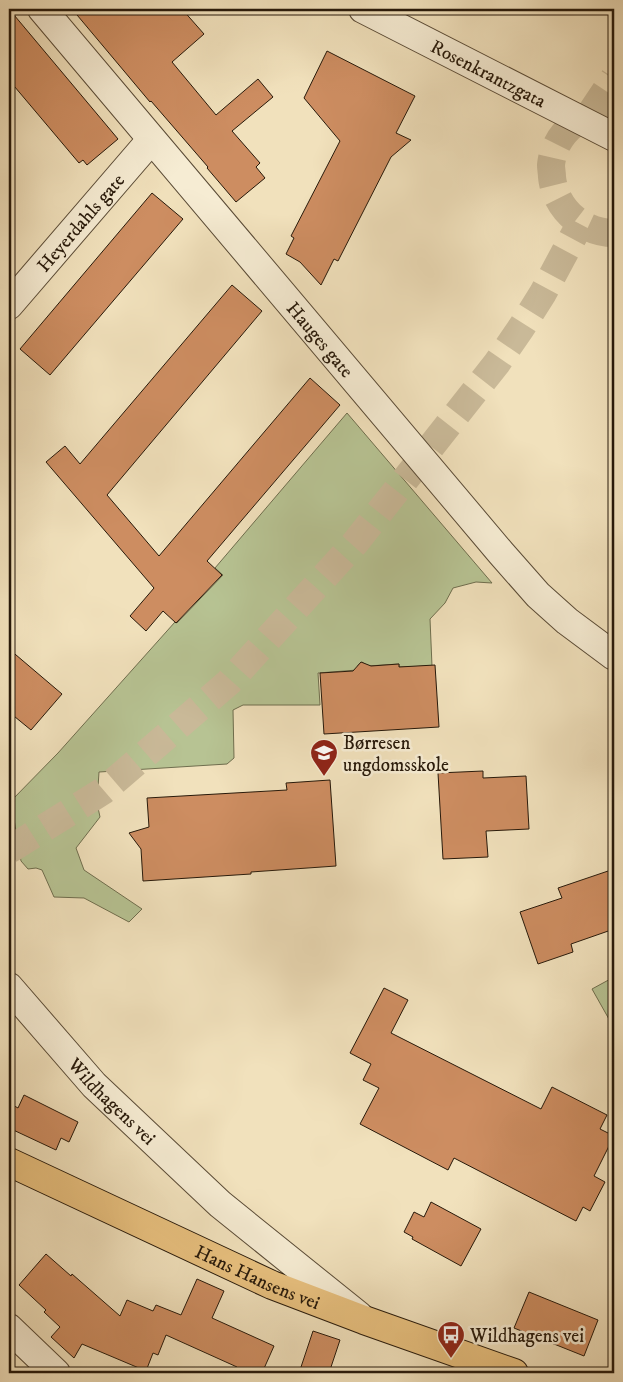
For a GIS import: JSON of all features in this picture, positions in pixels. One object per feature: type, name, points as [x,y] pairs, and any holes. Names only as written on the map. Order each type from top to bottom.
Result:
[{"type":"main road","name":"Hans Hansens vei","points":[[9,1162],[272,1285],[514,1373]]},
{"type":"street","name":"Hauges gate","points":[[42,9],[505,558],[538,595],[567,621],[614,656]]},
{"type":"street","name":"Rosenkrantzgata","points":[[363,9],[614,137]]},
{"type":"street","name":"Heyerdahls gate","points":[[9,305],[151,140]]},
{"type":"street","name":"Wildhagens vei","points":[[9,987],[94,1085],[220,1204],[364,1320]]},
{"type":"street","points":[[9,1328],[48,1371]]},
{"type":"green space","points":[[347,413],[492,583],[476,582],[453,588],[445,603],[430,619],[432,666],[399,667],[399,664],[368,666],[362,662],[358,665],[357,670],[318,673],[320,705],[243,705],[233,710],[234,758],[227,764],[99,772],[97,803],[100,817],[76,848],[84,870],[142,909],[129,922],[84,898],[54,897],[42,870],[36,868],[28,869],[21,861],[11,801],[58,753],[175,622],[177,623],[223,575],[215,568]]},
{"type":"green space","points":[[614,977],[614,1028],[592,989]]},
{"type":"building","points":[[9,9],[118,139],[87,165],[83,160],[79,163],[9,80]]},
{"type":"building","points":[[72,9],[182,9],[204,34],[172,62],[216,115],[258,79],[273,97],[232,131],[260,163],[256,167],[265,178],[236,202]]},
{"type":"building","points":[[327,51],[415,96],[396,133],[411,140],[391,157],[338,261],[334,259],[321,285],[300,262],[286,254],[294,238],[291,236],[340,141],[304,98]]},
{"type":"building","points":[[152,193],[183,219],[50,375],[20,349]]},
{"type":"building","points":[[232,285],[262,311],[107,495],[159,556],[310,378],[340,405],[207,561],[222,575],[176,623],[163,611],[146,631],[130,616],[154,588],[46,462],[65,446],[80,464]]},
{"type":"building","points":[[9,649],[62,694],[31,730],[9,712]]},
{"type":"building","points":[[361,662],[371,666],[399,664],[399,667],[435,665],[439,727],[324,734],[320,673],[353,671]]},
{"type":"building","points":[[483,771],[483,778],[526,776],[529,829],[486,831],[488,857],[443,859],[438,773]]},
{"type":"building","points":[[330,780],[336,866],[143,881],[141,849],[129,833],[149,827],[147,798],[287,790],[286,783]]},
{"type":"building","points":[[614,869],[614,929],[571,944],[573,952],[538,964],[520,912],[562,898],[558,888]]},
{"type":"building","points":[[384,988],[408,1000],[391,1033],[541,1109],[552,1087],[607,1115],[600,1129],[614,1136],[594,1176],[605,1182],[590,1211],[583,1207],[576,1221],[454,1158],[448,1170],[360,1124],[379,1088],[363,1080],[371,1064],[350,1053]]},
{"type":"building","points":[[24,1095],[78,1122],[69,1142],[61,1138],[56,1150],[9,1128],[9,1103],[18,1108]]},
{"type":"building","points":[[431,1202],[481,1229],[461,1266],[412,1239],[413,1237],[404,1232],[414,1212],[424,1217]]},
{"type":"building","points":[[46,1254],[120,1316],[127,1300],[153,1311],[156,1305],[181,1315],[197,1279],[224,1291],[212,1318],[274,1346],[262,1373],[234,1373],[237,1367],[166,1335],[158,1355],[153,1353],[146,1371],[82,1344],[74,1358],[51,1337],[60,1327],[44,1312],[46,1310],[19,1285]]},
{"type":"building","points":[[529,1292],[598,1320],[584,1356],[514,1328]]},
{"type":"building","points":[[313,1331],[340,1340],[329,1373],[299,1373]]},
{"type":"tunnel","points":[[590,114],[614,78]]},
{"type":"tunnel","points":[[614,110],[591,114],[572,126],[558,143],[553,153],[551,165],[554,188],[558,199],[572,217],[591,229],[614,233]]},
{"type":"tunnel","points":[[9,850],[103,791],[229,682],[355,543],[497,363],[543,293],[580,224]]},
{"type":"place","name":"Børresen ungdomsskole","points":[[324,777]]},
{"type":"place","name":"Wildhagens vei","points":[[451,1359]]}]
